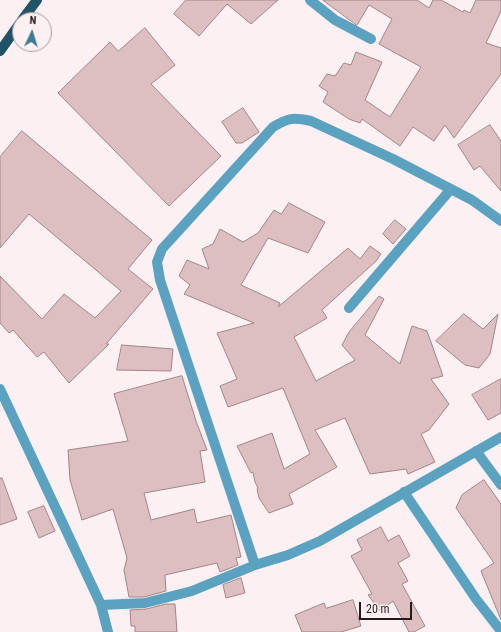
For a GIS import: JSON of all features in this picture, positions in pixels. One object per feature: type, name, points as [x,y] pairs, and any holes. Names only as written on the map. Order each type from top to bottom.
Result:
[{"type":"main road","points":[[28,12],[36,0]]},
{"type":"main road","points":[[0,50],[12,34]]},
{"type":"street","points":[[310,0],[335,20],[371,39]]},
{"type":"street","points":[[255,565],[160,280],[157,262],[162,249],[273,127],[284,120],[297,118],[311,121],[393,159],[472,200],[501,221]]},
{"type":"street","points":[[349,308],[451,190]]},
{"type":"street","points":[[0,389],[101,606],[108,632]]},
{"type":"street","points":[[101,606],[145,603],[192,591],[255,565],[288,556],[320,541],[501,437]]},
{"type":"street","points":[[476,451],[501,485]]},
{"type":"street","points":[[404,492],[476,599],[501,631]]},
{"type":"building","points":[[186,0],[278,0],[251,24],[227,4],[199,36],[174,14]]},
{"type":"building","points":[[323,0],[417,0],[429,8],[433,0],[441,0],[463,12],[464,10],[470,13],[476,0],[501,0],[501,11],[486,43],[501,48],[501,74],[454,138],[445,125],[434,141],[413,127],[400,146],[362,119],[360,123],[349,119],[323,102],[328,92],[319,86],[327,74],[335,76],[344,63],[351,65],[356,52],[382,62],[365,100],[390,117],[421,67],[379,44],[392,19],[369,5],[357,25]]},
{"type":"building","points":[[145,28],[175,65],[151,84],[221,156],[169,206],[58,93],[110,42],[118,51]]},
{"type":"building","points":[[243,108],[259,132],[242,143],[236,143],[222,122]]},
{"type":"building","points":[[490,125],[501,141],[501,191],[480,166],[474,170],[458,145]]},
{"type":"building","points":[[22,131],[152,240],[128,269],[153,289],[106,344],[109,344],[69,383],[44,352],[37,357],[13,330],[9,333],[0,323],[0,276],[42,319],[64,294],[95,318],[121,291],[29,214],[0,248],[0,157]]},
{"type":"building","points":[[289,203],[325,222],[308,253],[268,238],[241,285],[280,303],[278,307],[348,248],[360,259],[370,246],[381,254],[376,261],[322,310],[327,318],[294,337],[316,381],[355,360],[342,345],[349,332],[379,296],[384,299],[365,335],[400,364],[412,326],[427,331],[443,376],[431,379],[449,404],[429,430],[421,434],[435,462],[408,474],[406,469],[370,474],[345,418],[315,430],[337,467],[289,494],[293,504],[269,513],[259,498],[258,488],[253,472],[251,473],[237,446],[272,433],[284,469],[310,454],[283,388],[228,407],[220,386],[237,379],[217,333],[254,323],[184,294],[190,285],[179,276],[187,260],[209,269],[202,249],[213,244],[220,229],[243,242],[258,233],[274,210],[281,214]]},
{"type":"building","points":[[395,220],[406,229],[393,244],[383,234]]},
{"type":"building","points":[[464,314],[483,329],[498,314],[490,354],[479,368],[465,365],[436,341]]},
{"type":"building","points":[[122,345],[173,349],[171,371],[117,370]]},
{"type":"building","points":[[182,376],[207,450],[200,451],[205,482],[144,493],[151,520],[194,509],[197,523],[231,515],[241,557],[236,558],[238,565],[220,572],[217,563],[165,575],[166,591],[144,597],[129,597],[124,570],[127,558],[113,509],[82,520],[70,480],[68,450],[128,441],[114,394]]},
{"type":"building","points":[[501,379],[501,413],[488,420],[472,395]]},
{"type":"building","points":[[0,478],[2,478],[17,519],[0,525]]},
{"type":"building","points":[[484,480],[501,504],[501,620],[481,571],[494,563],[456,508],[462,495]]},
{"type":"building","points":[[44,506],[55,531],[39,538],[28,512]]},
{"type":"building","points":[[381,527],[388,541],[399,535],[410,556],[398,563],[408,581],[402,584],[425,626],[414,632],[409,632],[393,601],[380,611],[368,595],[372,594],[351,556],[362,550],[357,540]]},
{"type":"building","points":[[241,578],[245,593],[226,598],[223,585]]},
{"type":"building","points":[[353,600],[361,626],[341,632],[302,632],[295,615],[324,603],[326,608]]},
{"type":"building","points":[[166,604],[175,604],[177,632],[135,632],[135,626],[131,626],[130,610],[146,609]]}]
